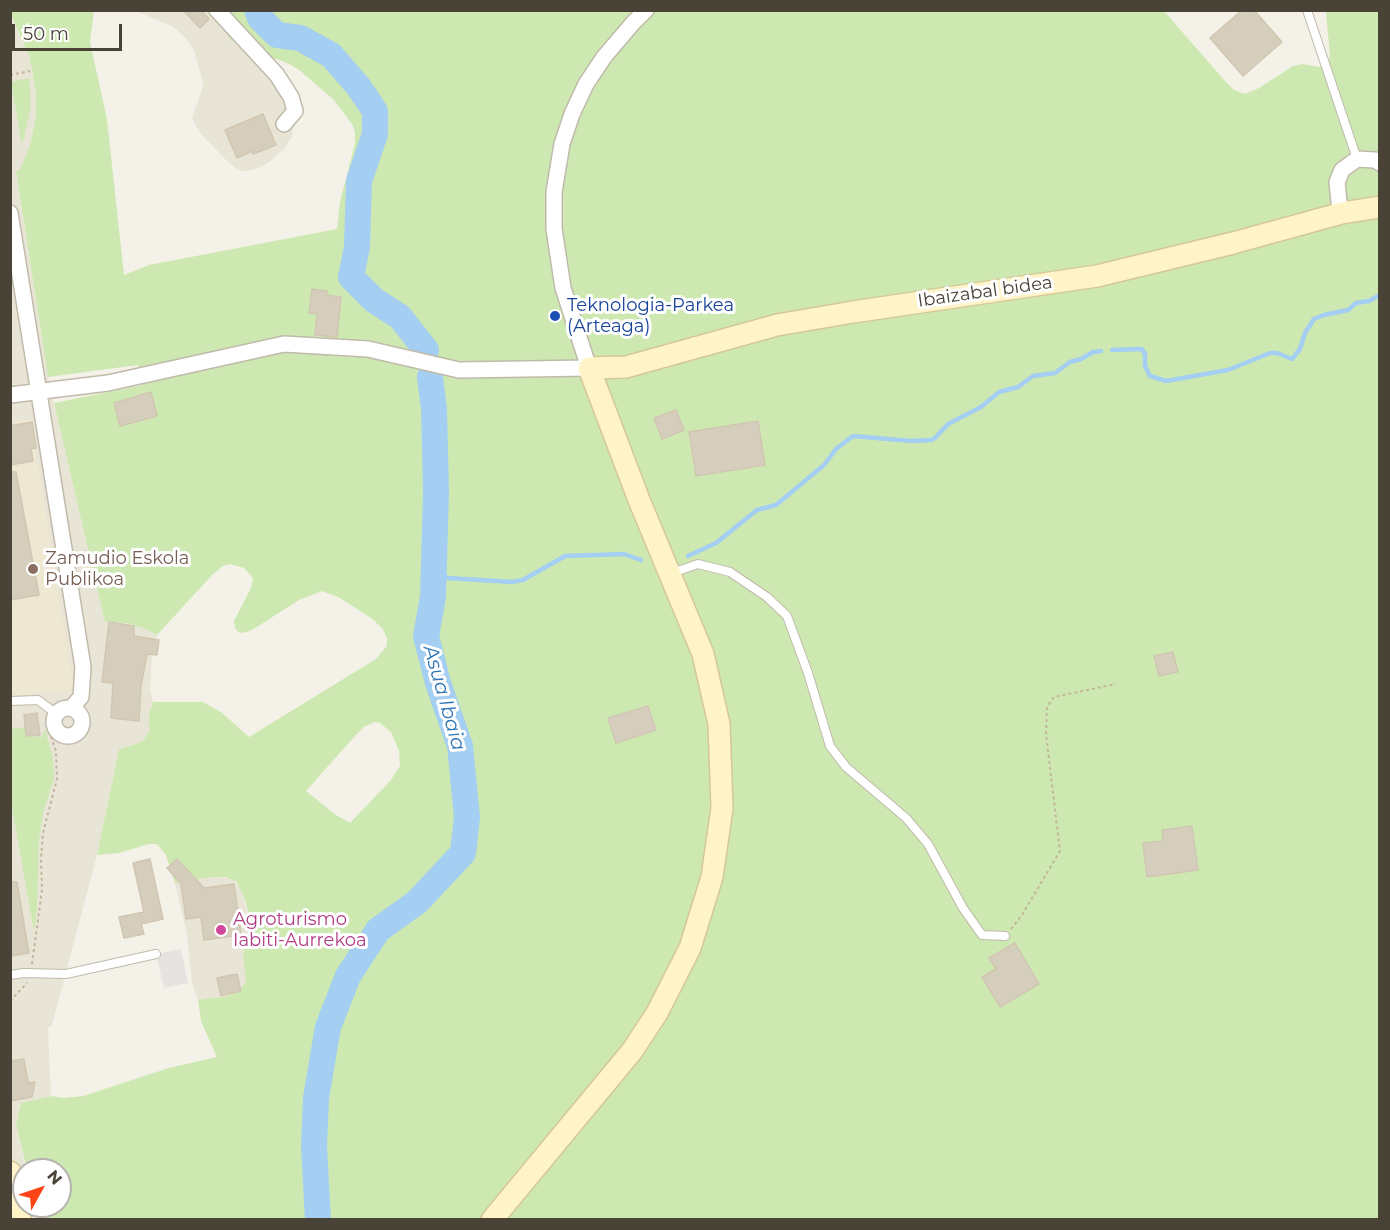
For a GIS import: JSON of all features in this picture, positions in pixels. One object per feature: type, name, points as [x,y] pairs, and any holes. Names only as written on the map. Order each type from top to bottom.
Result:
[{"type":"street","points":[[217,10],[277,75],[291,97],[294,111],[284,124]]},
{"type":"street","points":[[492,1220],[618,1068],[657,1013],[690,948],[712,877],[722,808],[719,724],[703,654],[639,500],[590,368],[563,288],[554,229],[556,183],[562,144],[572,114],[586,84],[604,57],[646,10]]},
{"type":"street","points":[[1342,213],[1337,182],[1342,170],[1357,159],[1375,160],[1380,163]]},
{"type":"street","name":"Ibaizabal bidea","points":[[590,368],[626,367],[777,326],[854,312],[1097,276],[1233,243],[1342,213],[1380,207]]},
{"type":"street","points":[[10,213],[83,667],[81,697],[71,708]]},
{"type":"street","points":[[10,395],[108,383],[284,344],[368,350],[459,370],[590,368]]},
{"type":"street","points":[[10,1172],[20,1220]]},
{"type":"lane","points":[[1307,10],[1357,159]]},
{"type":"lane","points":[[670,574],[698,564],[730,572],[767,597],[787,616],[808,673],[830,746],[846,767],[906,818],[928,844],[963,908],[982,935],[1005,936]]},
{"type":"lane","points":[[10,701],[38,700],[50,709]]},
{"type":"lane","points":[[10,975],[66,974],[156,954]]},
{"type":"path","points":[[10,75],[30,71]]},
{"type":"path","points":[[1005,936],[1022,915],[1060,850],[1046,734],[1047,707],[1054,698],[1116,684]]},
{"type":"path","points":[[10,1001],[20,993],[30,974],[42,890],[43,833],[57,778],[56,751],[48,728]]},
{"type":"shaded area","points":[[136,11],[221,11],[282,94],[293,130],[285,148],[268,163],[253,170],[238,170],[228,162],[200,133],[192,118],[203,82],[194,50],[186,38],[172,26]]},
{"type":"shaded area","points":[[10,15],[30,58],[36,94],[36,117],[30,145],[20,171],[16,172],[48,377],[105,622],[126,623],[157,635],[152,657],[150,690],[153,702],[149,714],[149,732],[142,742],[119,749],[97,855],[52,1025],[48,1028],[51,1096],[21,1103],[16,1125],[23,1158],[12,1158],[12,1218],[37,1218],[37,1220],[10,1219]]},
{"type":"shaded area","name":"Zamudio Eskola Publikoa","points":[[31,419],[74,690],[11,696],[11,422]]},
{"type":"shaded area","points":[[212,877],[232,878],[242,890],[251,928],[243,953],[247,976],[244,987],[237,992],[198,1000],[192,983],[187,934],[175,883]]},
{"type":"shaded area","points":[[181,949],[188,983],[164,988],[156,954]]},
{"type":"green space","points":[[10,11],[94,11],[90,42],[107,119],[124,275],[149,265],[337,229],[340,202],[355,143],[355,131],[352,124],[334,100],[298,69],[232,41],[222,28],[221,11],[1164,11],[1226,82],[1234,90],[1245,94],[1259,88],[1293,66],[1303,64],[1319,67],[1325,64],[1330,56],[1326,11],[1379,11],[1379,1219],[38,1219],[72,1218],[72,1158],[24,1158],[16,1125],[21,1103],[51,1096],[64,1098],[83,1096],[169,1068],[217,1057],[201,1021],[198,1000],[228,996],[240,990],[246,982],[243,953],[251,928],[246,902],[237,882],[226,877],[212,877],[175,883],[166,855],[157,844],[149,844],[119,853],[97,855],[119,749],[142,742],[149,732],[149,714],[153,702],[203,702],[221,712],[249,737],[376,659],[387,646],[387,638],[382,628],[371,618],[340,598],[322,591],[299,600],[252,630],[238,632],[234,621],[251,588],[253,578],[244,568],[230,564],[223,566],[213,574],[157,635],[126,623],[105,622],[54,403],[143,385],[138,365],[48,377],[16,171],[20,170],[30,145],[36,117],[36,94],[30,58]],"holes":[[[374,722],[380,723],[391,732],[399,751],[400,766],[391,780],[350,823],[306,791],[364,727]]]},
{"type":"green space","points":[[29,78],[31,106],[22,146],[11,82]]},
{"type":"green space","points":[[25,728],[27,736],[42,737],[45,729],[53,758],[54,778],[43,813],[39,839],[37,909],[34,931],[11,802],[10,729]]},
{"type":"building","points":[[183,10],[201,10],[209,19],[200,28]]},
{"type":"building","points":[[1242,10],[1254,10],[1282,42],[1243,76],[1210,38]]},
{"type":"building","points":[[263,114],[276,145],[253,154],[252,151],[237,158],[225,130]]},
{"type":"building","points":[[312,289],[327,291],[326,295],[341,297],[337,337],[315,335],[317,314],[309,313]]},
{"type":"building","points":[[151,392],[157,416],[120,426],[114,403]]},
{"type":"building","points":[[676,410],[684,430],[662,439],[654,418]]},
{"type":"building","points":[[758,421],[765,465],[696,476],[689,432]]},
{"type":"building","points":[[32,422],[36,448],[31,449],[33,461],[10,465],[10,426]]},
{"type":"building","points":[[10,472],[16,472],[39,595],[10,600]]},
{"type":"building","points":[[109,622],[134,626],[134,636],[159,640],[157,655],[147,654],[141,686],[139,721],[111,718],[113,683],[102,682]]},
{"type":"building","points":[[1173,652],[1178,672],[1159,676],[1154,656]]},
{"type":"building","points":[[648,706],[656,730],[616,743],[608,718]]},
{"type":"building","points":[[37,713],[40,735],[26,736],[24,715]]},
{"type":"building","points":[[1192,826],[1198,870],[1147,877],[1143,843],[1163,841],[1162,830]]},
{"type":"building","points":[[150,859],[163,919],[141,924],[144,934],[124,938],[119,917],[144,912],[133,863]]},
{"type":"building","points":[[177,859],[204,888],[234,884],[241,935],[204,940],[201,917],[186,919],[181,884],[167,868]]},
{"type":"building","points":[[10,882],[17,882],[29,953],[10,956]]},
{"type":"building","points":[[1015,943],[1039,984],[1000,1007],[982,977],[996,969],[989,958]]},
{"type":"building","points":[[237,974],[241,991],[221,996],[217,978]]},
{"type":"building","points":[[24,1059],[28,1083],[35,1082],[32,1097],[10,1101],[10,1061]]},
{"type":"waterway","name":"Asua Ibaia","points":[[257,10],[260,18],[277,35],[300,38],[331,55],[358,86],[375,111],[375,134],[359,181],[357,247],[351,277],[374,300],[400,317],[426,350]]},
{"type":"waterway","points":[[1112,350],[1142,349],[1145,354],[1145,366],[1150,376],[1166,381],[1228,370],[1270,353],[1277,353],[1292,359],[1300,349],[1305,333],[1314,319],[1348,310],[1356,303],[1369,301],[1380,295]]},
{"type":"waterway","points":[[688,556],[716,543],[757,510],[776,505],[824,465],[836,449],[853,436],[911,441],[931,440],[948,424],[981,407],[999,392],[1018,387],[1033,376],[1055,373],[1070,362],[1101,351]]},
{"type":"waterway","name":"Asua Ibaia","points":[[318,1220],[314,1147],[316,1098],[328,1027],[348,976],[378,930],[417,902],[463,853],[467,817],[460,746],[438,683],[426,636],[433,597],[436,492],[434,409],[430,377]]},
{"type":"waterway","points":[[433,563],[448,578],[512,582],[523,580],[565,556],[624,554],[641,560]]},
{"type":"place","name":"Teknologia-Parkea (Arteaga)","points":[[555,316]]},
{"type":"place","name":"Zamudio Eskola Publikoa","points":[[33,569]]},
{"type":"place","name":"Agroturismo Iabiti-Aurrekoa","points":[[221,930]]}]
